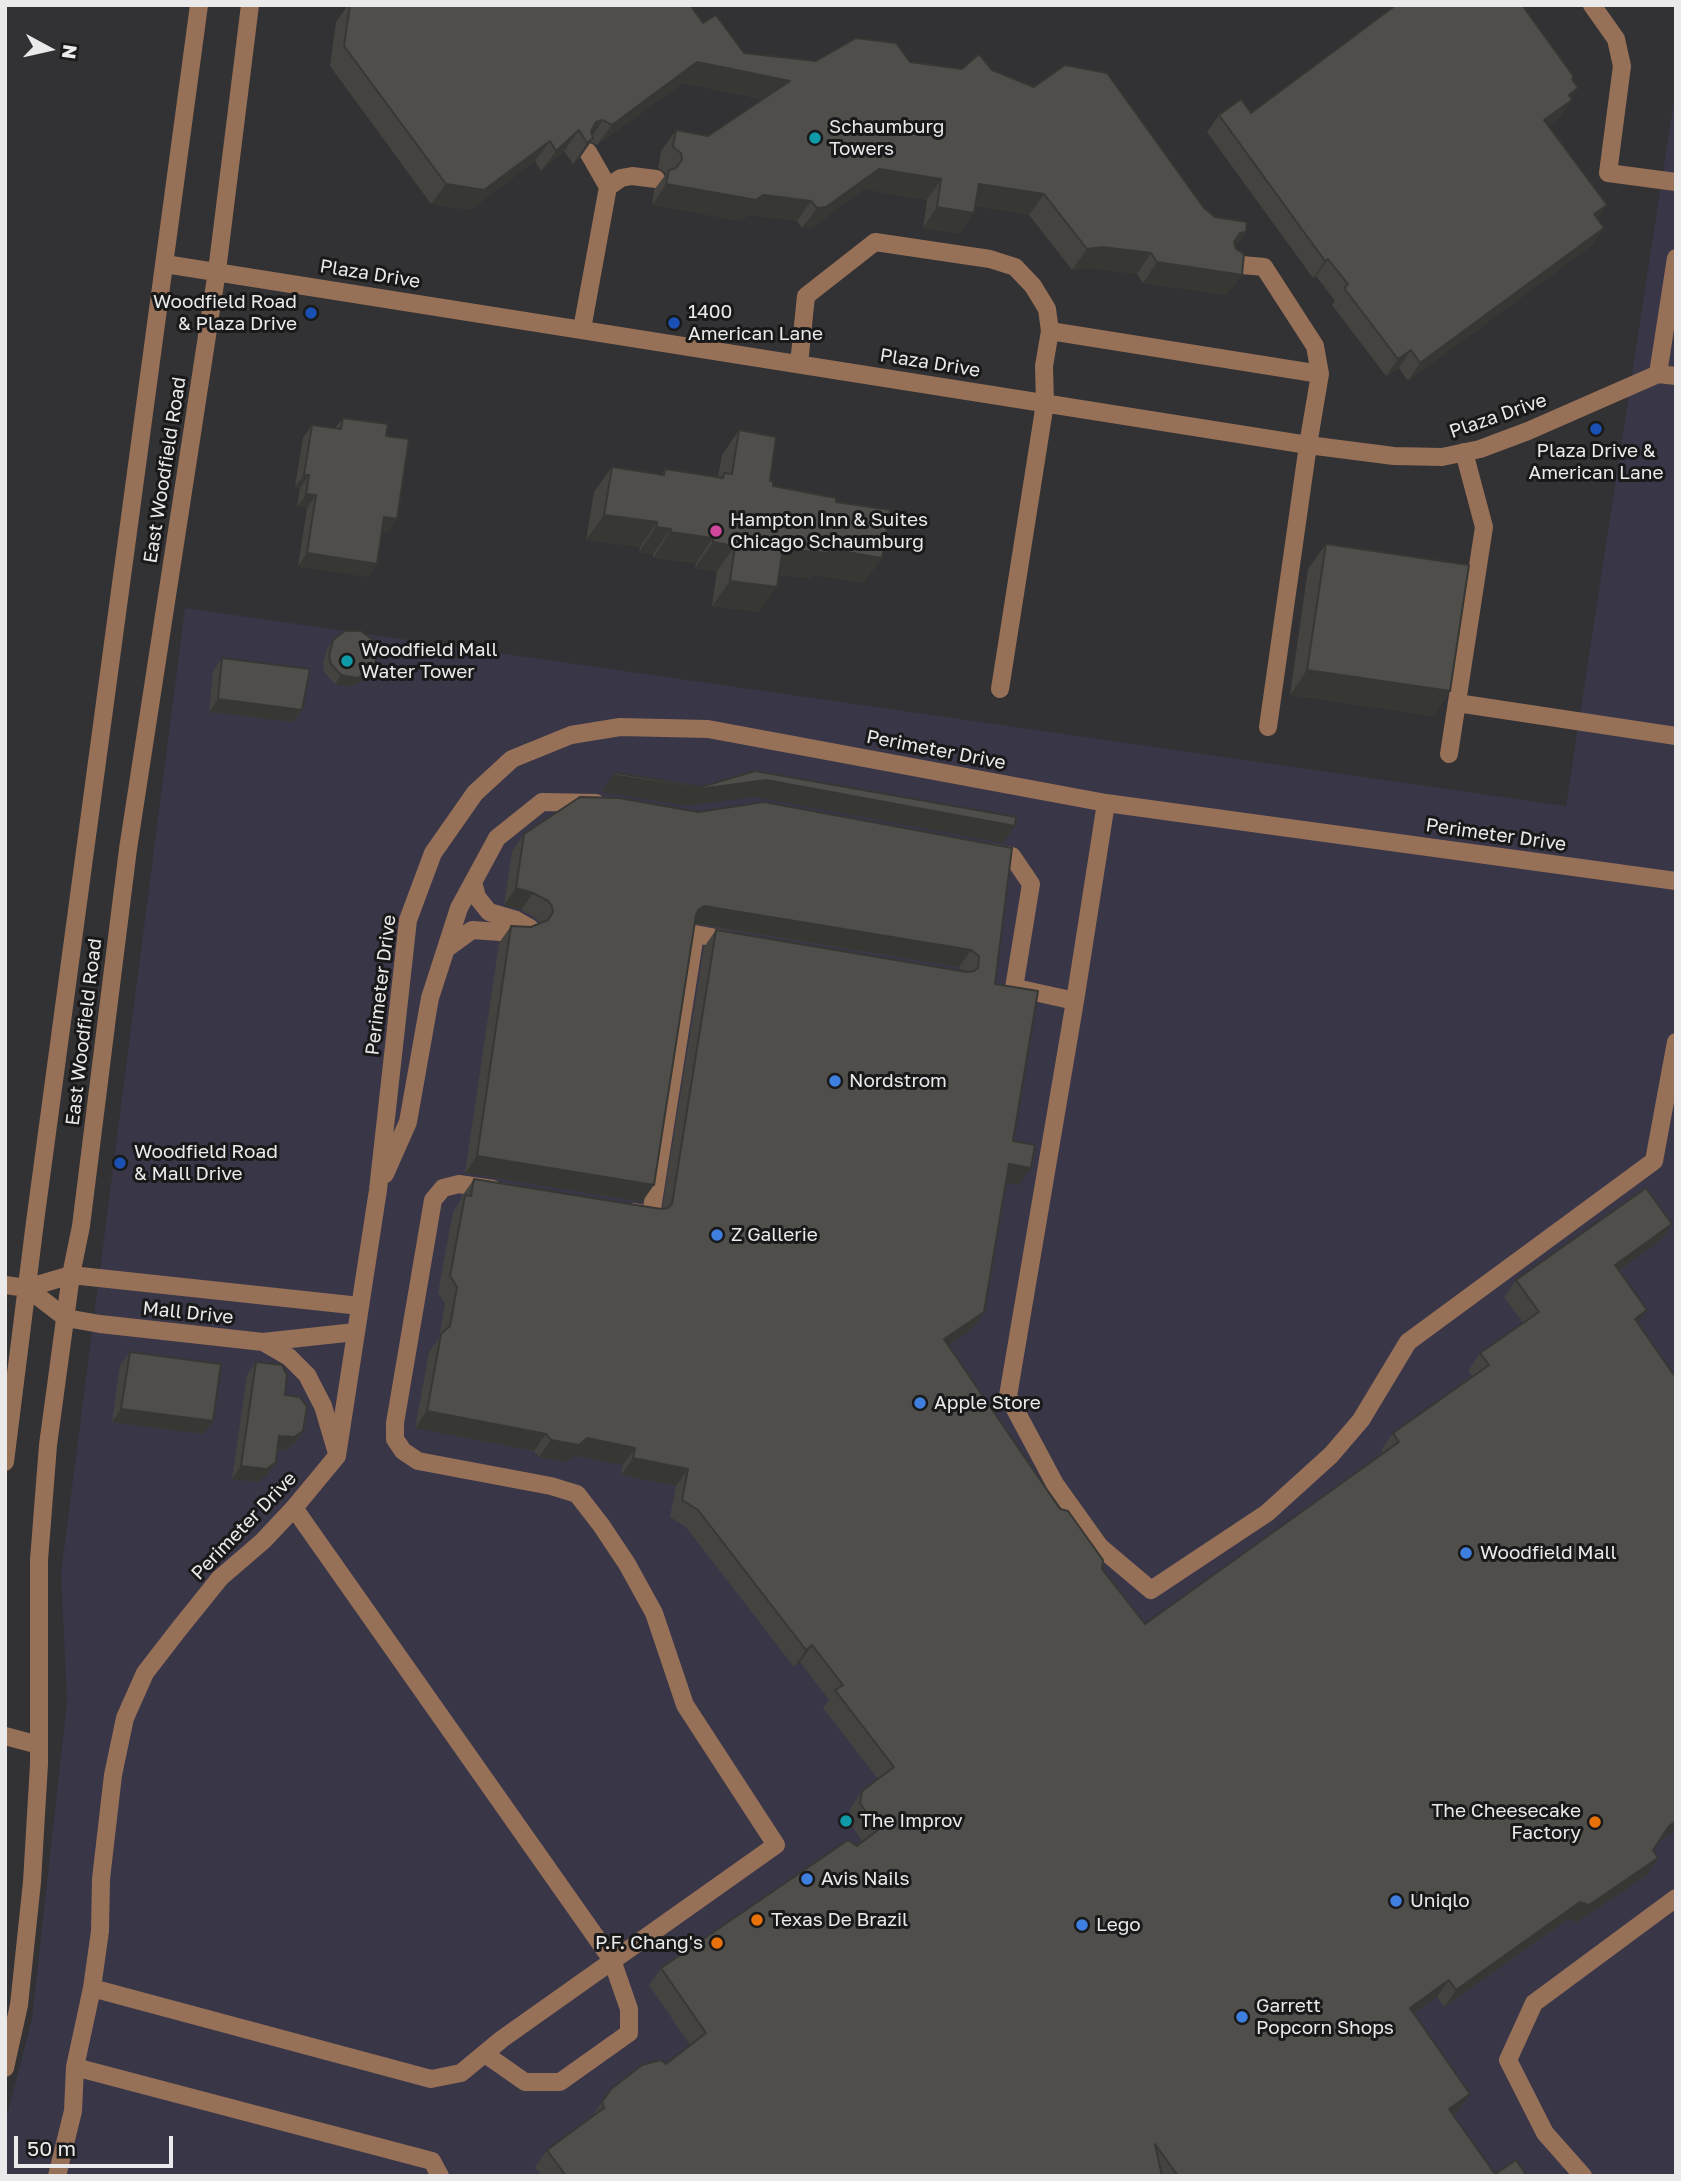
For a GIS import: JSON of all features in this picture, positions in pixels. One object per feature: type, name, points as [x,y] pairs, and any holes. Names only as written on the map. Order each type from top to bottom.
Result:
[{"type":"street","name":"East Woodfield Road","points":[[5,1462],[199,5]]},
{"type":"street","name":"East Woodfield Road","points":[[5,2068],[19,2005],[32,1882],[39,1745],[38,1594],[48,1445],[71,1275],[81,1226],[128,849],[217,271],[250,5]]},
{"type":"street","points":[[1592,5],[1616,39],[1622,66],[1608,173],[1676,183]]},
{"type":"street","points":[[582,329],[608,187],[588,152]]},
{"type":"street","points":[[608,187],[621,178],[632,176],[656,179]]},
{"type":"street","points":[[799,364],[806,296],[875,242],[990,259],[1015,267],[1034,286],[1047,309],[1050,331],[1044,366],[1045,403],[1000,689]]},
{"type":"street","points":[[1667,375],[1676,257]]},
{"type":"street","name":"Plaza Drive","points":[[165,264],[1308,445],[1395,456],[1442,457],[1480,449],[1667,375]]},
{"type":"street","points":[[1231,264],[1264,267],[1315,346],[1320,374],[1268,726]]},
{"type":"street","points":[[1050,331],[1320,374]]},
{"type":"street","points":[[1449,754],[1484,527],[1464,453]]},
{"type":"street","points":[[1457,703],[1676,736]]},
{"type":"street","name":"Perimeter Drive","points":[[57,2176],[72,2111],[75,2067],[92,1988],[100,1931],[101,1879],[113,1775],[125,1717],[145,1673],[220,1578],[264,1541],[337,1456],[378,1190],[408,920],[433,853],[475,793],[512,759],[571,735],[620,727],[708,729],[1106,803],[1676,881]]},
{"type":"street","points":[[378,1190],[408,1122],[430,998],[459,908],[497,838],[542,802],[608,804]]},
{"type":"street","points":[[1106,803],[1008,1396],[1055,1484],[1100,1547],[1151,1590],[1267,1513],[1331,1455],[1362,1420],[1408,1342],[1654,1161],[1676,1042]]},
{"type":"street","points":[[978,850],[1012,856],[1031,884],[1014,988]]},
{"type":"street","points":[[446,948],[472,930],[515,933],[530,928],[516,920],[489,912],[477,897],[473,882]]},
{"type":"street","points":[[617,1209],[651,1215],[695,934],[746,943]]},
{"type":"street","points":[[996,985],[1075,1001]]},
{"type":"street","points":[[92,1988],[431,2079],[461,2073],[612,1960],[776,1845],[685,1704],[654,1613],[627,1564],[577,1494],[551,1486],[418,1461],[403,1451],[395,1439],[395,1423],[433,1200],[443,1188],[459,1184],[516,1193]]},
{"type":"street","name":"Mall Drive","points":[[5,1285],[27,1288],[71,1275],[360,1307]]},
{"type":"street","name":"Mall Drive","points":[[27,1288],[66,1318],[100,1324],[263,1342],[355,1332]]},
{"type":"street","points":[[263,1342],[289,1357],[307,1375],[323,1406],[337,1456]]},
{"type":"street","points":[[294,1508],[612,1960],[629,2009],[629,2033],[560,2082],[525,2082],[485,2054]]},
{"type":"street","points":[[5,1736],[39,1745]]},
{"type":"street","points":[[1583,2176],[1545,2133],[1508,2060],[1534,2003],[1676,1898]]},
{"type":"street","points":[[75,2067],[432,2161],[440,2176]]},
{"type":"shaded area","points":[[1676,87],[1676,2176],[5,2176],[5,2123],[32,2019],[67,1702],[61,1573],[185,608],[1566,806]]},
{"type":"building","points":[[350,5],[690,5],[703,23],[716,15],[744,53],[816,61],[856,38],[896,43],[910,62],[962,69],[979,54],[992,70],[1034,87],[1065,65],[1107,73],[1204,208],[1215,217],[1247,222],[1246,232],[1240,233],[1234,242],[1236,249],[1244,254],[1242,275],[1157,262],[1151,253],[1102,247],[1087,249],[1044,194],[979,184],[974,213],[937,207],[941,179],[879,169],[826,207],[817,208],[811,201],[763,195],[756,200],[666,184],[669,170],[676,168],[682,160],[681,153],[673,147],[676,130],[708,136],[790,81],[697,62],[612,125],[603,120],[596,122],[591,131],[593,138],[587,143],[579,130],[556,151],[550,141],[484,190],[446,184],[344,46]]},
{"type":"building","points":[[1396,5],[1522,5],[1574,77],[1572,79],[1578,88],[1569,95],[1572,100],[1544,120],[1607,205],[1594,214],[1604,228],[1420,363],[1411,350],[1398,359],[1344,288],[1348,284],[1328,259],[1325,261],[1219,115],[1241,99],[1251,113]]},
{"type":"building","points":[[343,418],[388,424],[386,436],[409,439],[397,519],[384,517],[377,564],[307,553],[316,495],[306,494],[309,475],[304,475],[312,425],[341,429]]},
{"type":"building","points":[[739,430],[776,437],[770,481],[773,481],[773,486],[836,498],[836,502],[890,510],[882,558],[829,549],[828,553],[783,549],[777,587],[730,581],[735,546],[713,542],[713,538],[670,532],[671,529],[656,527],[657,522],[604,515],[612,467],[664,475],[665,469],[723,478],[724,473],[732,474]]},
{"type":"building","points":[[1326,544],[1469,565],[1450,691],[1307,670]]},
{"type":"building","name":"Woodfield Mall Water Tower","points":[[345,631],[361,631],[374,641],[377,649],[371,671],[357,678],[341,675],[331,664],[329,656],[333,640]]},
{"type":"building","points":[[222,658],[310,669],[302,710],[218,699]]},
{"type":"building","points":[[755,771],[1016,817],[1015,826],[766,780],[700,789],[613,775],[617,773],[701,787]]},
{"type":"building","name":"Woodfield Mall","points":[[580,797],[619,798],[698,812],[764,802],[1012,848],[995,984],[1038,991],[1013,1141],[1035,1145],[1031,1168],[1009,1164],[984,1312],[944,1339],[1060,1509],[1068,1511],[1103,1560],[1102,1569],[1145,1624],[1399,1442],[1393,1433],[1489,1365],[1480,1353],[1539,1312],[1516,1280],[1646,1188],[1672,1224],[1615,1265],[1647,1310],[1635,1319],[1676,1378],[1676,1821],[1669,1826],[1653,1850],[1658,1858],[1589,1905],[1580,1902],[1456,1990],[1449,1980],[1410,2008],[1470,2094],[1449,2109],[1495,2174],[1516,2160],[1527,2176],[1178,2176],[1155,2144],[1162,2176],[566,2176],[547,2150],[604,2108],[602,2102],[611,2089],[642,2065],[661,2060],[666,2064],[706,2033],[661,1968],[848,1840],[857,1846],[878,1830],[860,1803],[862,1791],[894,1767],[835,1690],[843,1685],[812,1645],[806,1650],[698,1510],[682,1500],[688,1469],[633,1458],[635,1448],[587,1438],[579,1445],[551,1440],[546,1434],[427,1411],[441,1334],[450,1326],[457,1287],[450,1276],[465,1195],[471,1196],[474,1179],[661,1209],[672,1204],[716,930],[967,972],[978,968],[979,956],[971,950],[704,906],[696,915],[654,1185],[477,1156],[511,926],[531,927],[548,920],[553,912],[548,901],[516,888],[524,834]]},
{"type":"building","points":[[130,1352],[221,1364],[213,1421],[121,1409]]},
{"type":"building","points":[[256,1362],[282,1365],[287,1375],[285,1395],[300,1397],[307,1407],[303,1431],[294,1437],[279,1436],[276,1462],[267,1469],[241,1466]]},
{"type":"place","name":"Schaumburg Towers","points":[[815,138]]},
{"type":"place","name":"Woodfield Road & Plaza Drive","points":[[311,313]]},
{"type":"place","name":"1400 American Lane","points":[[674,323]]},
{"type":"place","name":"Plaza Drive & American Lane","points":[[1596,429]]},
{"type":"place","name":"Hampton Inn & Suites Chicago Schaumburg","points":[[716,531]]},
{"type":"place","name":"Woodfield Mall Water Tower","points":[[347,661]]},
{"type":"place","name":"Nordstrom","points":[[835,1081]]},
{"type":"place","name":"Woodfield Road & Mall Drive","points":[[120,1163]]},
{"type":"place","name":"Z Gallerie","points":[[717,1235]]},
{"type":"place","name":"Apple Store","points":[[920,1403]]},
{"type":"place","name":"Woodfield Mall","points":[[1466,1553]]},
{"type":"place","name":"The Improv","points":[[846,1821]]},
{"type":"place","name":"The Cheesecake Factory","points":[[1595,1822]]},
{"type":"place","name":"Avis Nails","points":[[807,1879]]},
{"type":"place","name":"Uniqlo","points":[[1396,1901]]},
{"type":"place","name":"Texas De Brazil","points":[[757,1920]]},
{"type":"place","name":"Lego","points":[[1082,1925]]},
{"type":"place","name":"P.F. Chang's","points":[[717,1943]]},
{"type":"place","name":"Garrett Popcorn Shops","points":[[1242,2017]]}]
